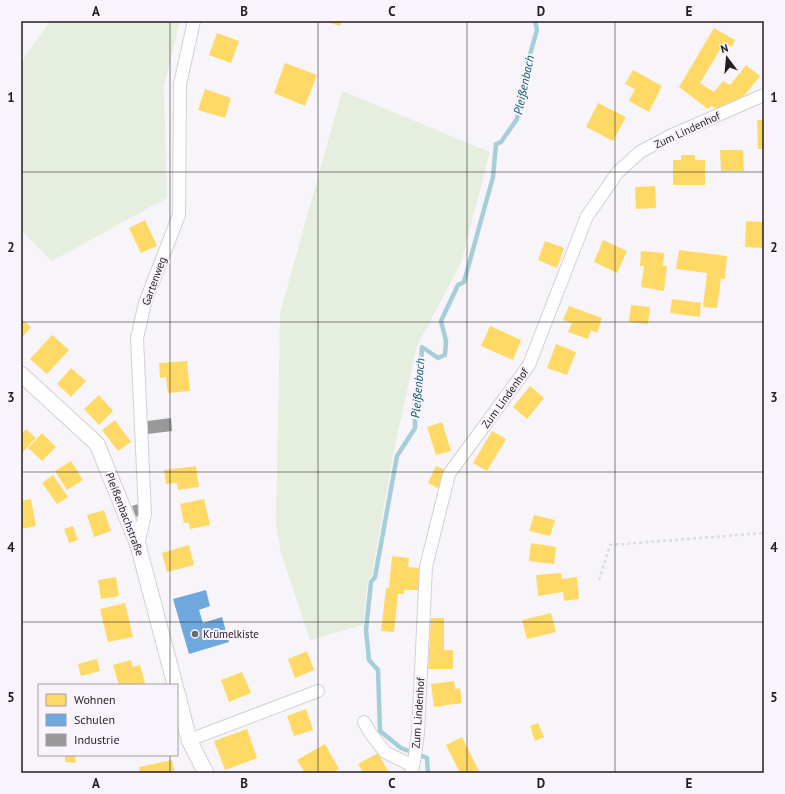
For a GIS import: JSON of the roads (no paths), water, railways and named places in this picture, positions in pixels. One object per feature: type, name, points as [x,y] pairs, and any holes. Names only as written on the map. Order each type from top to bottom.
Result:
[{"type":"street","name":"Gartenweg","points":[[138,545],[145,514],[137,338],[145,303],[180,215],[180,84],[194,21]]},
{"type":"street","name":"Zum Lindenhof","points":[[413,767],[418,733],[426,567],[450,474],[529,365],[586,216],[618,172],[640,152],[670,136],[764,95]]},
{"type":"street","name":"Pleißenbachstraße","points":[[21,374],[97,444],[138,545],[175,684]]},
{"type":"street","points":[[189,740],[318,691]]},
{"type":"street","points":[[178,696],[189,740],[206,773]]},
{"type":"street","points":[[364,722],[385,752],[413,767]]},
{"type":"waterway","name":"Pleißenbach","points":[[428,773],[427,758],[401,748],[380,731],[378,670],[369,660],[366,630],[371,582],[375,577],[397,456],[415,428],[422,347],[438,358],[445,355],[446,341],[441,321],[458,285],[464,282],[493,177],[496,144],[501,142],[517,119],[527,65],[537,30],[535,21]]},
{"type":"place","name":"Krümelkiste","points":[[195,634]]}]
